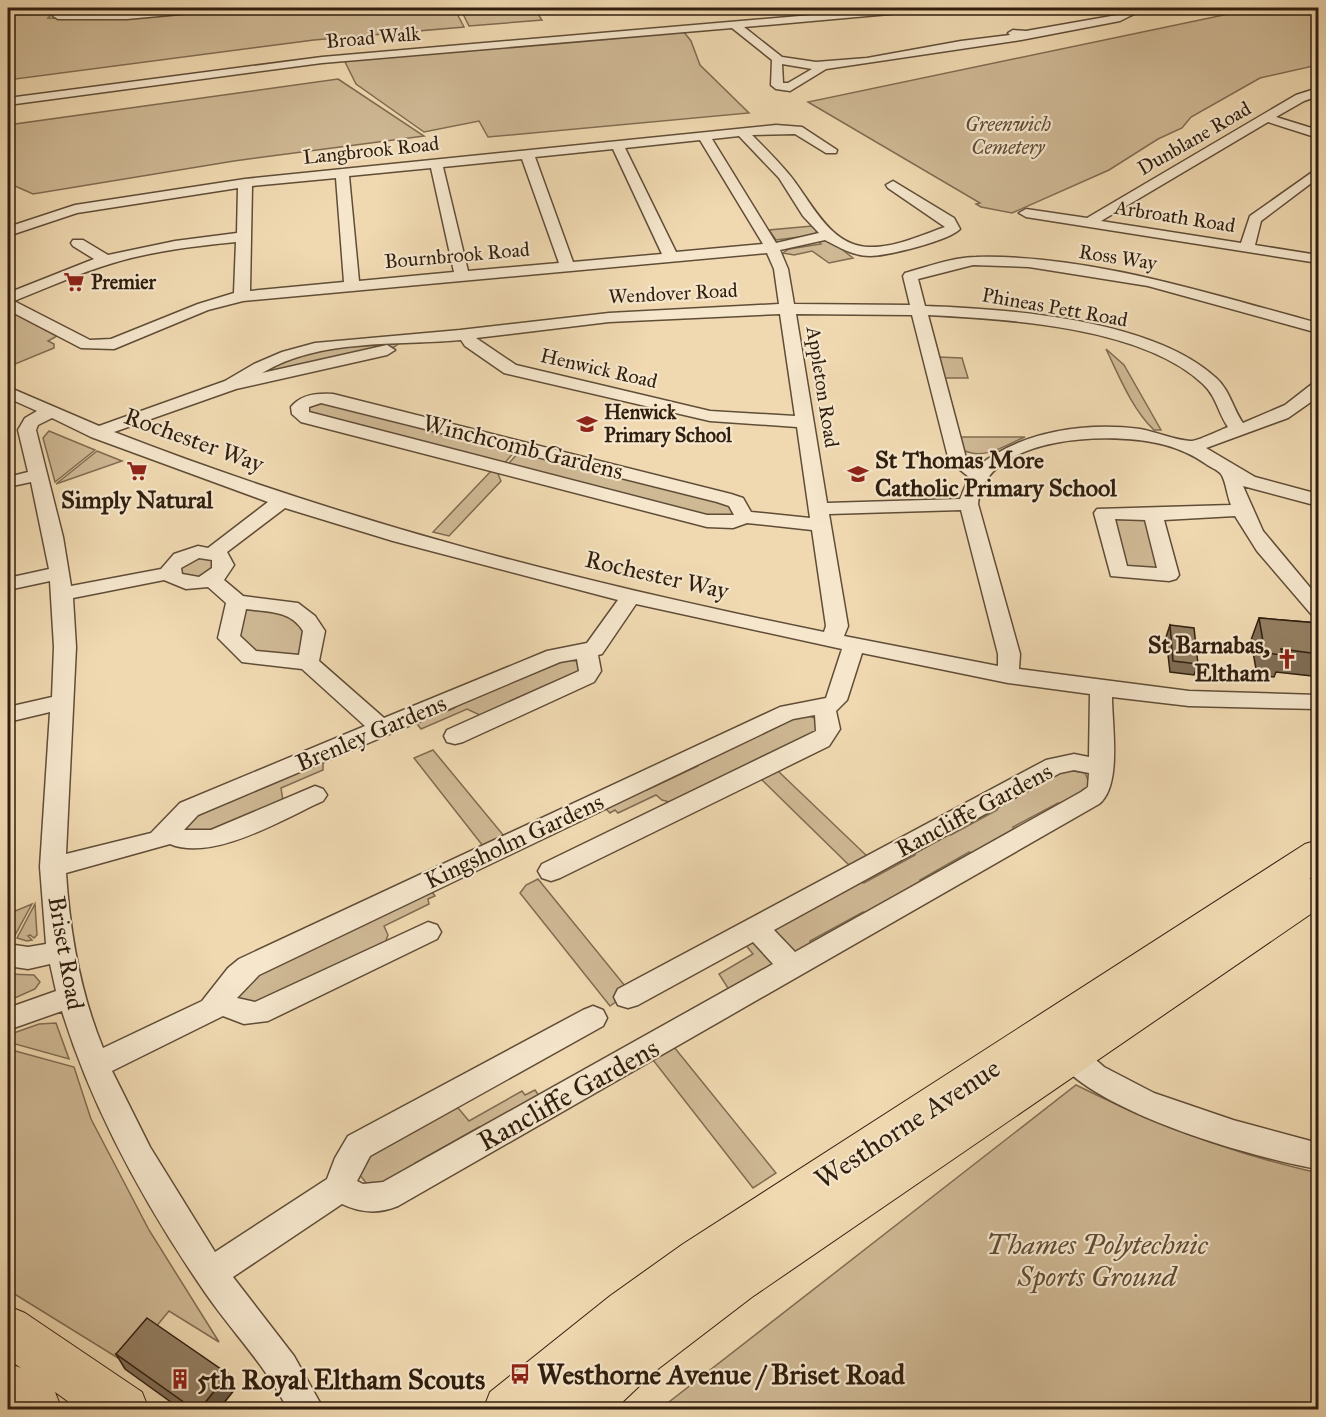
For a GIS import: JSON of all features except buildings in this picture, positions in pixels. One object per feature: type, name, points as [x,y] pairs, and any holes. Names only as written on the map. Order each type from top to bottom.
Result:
[{"type":"highway","name":"Westhorne Avenue","points":[[576,1410],[637,1355],[735,1281],[1318,854]]},
{"type":"highway","name":"Westhorne Avenue","points":[[508,1410],[627,1313],[700,1260],[1318,890]]},
{"type":"highway","points":[[8,1330],[124,1410]]},
{"type":"highway","points":[[8,1388],[37,1410]]},
{"type":"street","points":[[771,8],[784,20]]},
{"type":"street","name":"Broad Walk","points":[[8,102],[322,60],[923,8]]},
{"type":"street","points":[[734,24],[781,60],[821,65],[1021,37],[1026,33],[1120,18],[1129,14],[1124,8]]},
{"type":"street","points":[[58,16],[202,9]]},
{"type":"street","points":[[781,60],[777,62],[775,83],[780,87],[793,85],[821,68],[821,65]]},
{"type":"street","name":"Dunblane Road","points":[[1092,223],[1094,219],[1300,98],[1318,92]]},
{"type":"street","points":[[1267,118],[1318,134]]},
{"type":"street","name":"Langbrook Road","points":[[8,232],[94,206],[244,183],[617,144],[791,128],[831,150]]},
{"type":"street","points":[[742,132],[784,176],[808,213],[826,230],[827,235],[854,249],[870,252],[916,242],[952,229],[949,221],[893,185]]},
{"type":"street","name":"Appleton Road","points":[[704,136],[772,248],[781,269],[837,626],[843,643]]},
{"type":"street","points":[[617,144],[671,257]]},
{"type":"street","points":[[527,154],[567,266]]},
{"type":"street","points":[[436,163],[462,276]]},
{"type":"street","points":[[342,172],[352,286]]},
{"type":"street","points":[[1247,247],[1255,219],[1318,172]]},
{"type":"street","points":[[242,296],[244,183]]},
{"type":"street","name":"Arbroath Road","points":[[1026,213],[1318,259]]},
{"type":"street","points":[[8,214],[29,224]]},
{"type":"street","name":"Bournbrook Road","points":[[8,304],[87,345],[99,346],[114,344],[202,307],[242,296],[772,248],[827,235]]},
{"type":"street","points":[[8,298],[106,260],[168,246],[244,237]]},
{"type":"street","points":[[78,243],[106,260]]},
{"type":"street","name":"Ross Way","points":[[918,310],[910,276],[958,263],[1011,261],[1149,282],[1318,328]]},
{"type":"street","name":"Wendover Road","points":[[97,433],[119,423],[231,386],[432,339],[630,316],[788,309],[918,310]]},
{"type":"street","points":[[918,310],[958,461],[979,475]]},
{"type":"street","name":"Phineas Pett Road","points":[[918,310],[1043,322],[1122,338],[1156,349],[1187,365],[1209,380],[1223,397],[1230,418],[1240,429]]},
{"type":"street","name":"Henwick Road","points":[[466,334],[471,343],[510,369],[710,416],[806,422]]},
{"type":"street","name":"Wendover Road","points":[[231,386],[265,363],[311,347],[347,341],[432,339]]},
{"type":"street","name":"Winchcomb Gardens","points":[[270,377],[303,403]]},
{"type":"street","points":[[1193,448],[1217,436],[1264,423],[1293,410],[1318,388]]},
{"type":"street","name":"Rochester Way","points":[[8,392],[97,433],[282,500],[428,545],[630,597],[1008,676],[1101,691],[1210,702],[1318,702]]},
{"type":"street","name":"Winchcomb Gardens","points":[[303,403],[320,398],[333,399],[724,498],[736,502],[745,517]]},
{"type":"street","name":"Winchcomb Gardens","points":[[303,403],[300,410],[307,418],[707,521],[734,522],[745,517],[821,517],[969,504]]},
{"type":"street","name":"Briset Road","points":[[49,412],[31,422],[27,430],[49,513],[62,584],[63,702],[53,867],[61,950],[82,1034],[121,1122],[160,1192],[211,1273],[292,1383],[307,1410]]},
{"type":"street","points":[[1008,676],[1009,654],[969,504],[970,494],[979,475],[991,464],[1024,446],[1076,435],[1115,434],[1154,437],[1193,448],[1230,472],[1256,484],[1318,500]]},
{"type":"street","points":[[1230,472],[1240,510],[1256,537],[1318,609]]},
{"type":"street","points":[[8,482],[38,475]]},
{"type":"street","points":[[214,553],[282,500]]},
{"type":"street","points":[[1153,516],[1240,510]]},
{"type":"street","points":[[198,552],[214,553],[220,556],[224,565],[211,579],[184,583],[172,577],[170,573],[171,567],[181,558],[198,552]]},
{"type":"street","points":[[8,584],[62,584],[170,573]]},
{"type":"street","points":[[211,579],[237,602],[291,608],[308,621],[314,631],[308,663]]},
{"type":"street","points":[[586,651],[599,645],[630,597]]},
{"type":"street","points":[[237,602],[229,638],[245,654],[255,658],[308,663],[381,728]]},
{"type":"street","points":[[824,708],[836,700],[843,643]]},
{"type":"street","name":"Brenley Gardens","points":[[53,867],[149,844],[168,833],[182,814],[189,809],[555,656],[586,651],[590,671],[586,677],[455,735]]},
{"type":"street","name":"Rancliffe Gardens","points":[[340,1188],[362,1198],[387,1196],[1090,798],[1098,792],[1101,767],[1101,691]]},
{"type":"street","points":[[8,714],[63,702]]},
{"type":"street","name":"Kingsholm Gardens","points":[[96,1065],[200,1015],[219,1002],[230,982],[249,967],[788,712],[824,708],[829,723],[828,732],[821,740],[551,871]]},
{"type":"street","name":"Rancliffe Gardens","points":[[628,998],[1054,766],[1074,762],[1101,767]]},
{"type":"street","name":"Brenley Gardens","points":[[168,833],[187,841],[214,839],[315,795]]},
{"type":"street","points":[[757,929],[792,967]]},
{"type":"street","points":[[219,1002],[244,1013],[265,1011],[428,932]]},
{"type":"street","points":[[8,955],[32,958],[61,950]]},
{"type":"street","points":[[8,1019],[73,996]]},
{"type":"street","points":[[211,1273],[340,1188],[346,1168],[359,1146],[593,1018]]},
{"type":"street","points":[[1059,1044],[1101,1080],[1171,1112],[1318,1156]]},
{"type":"green space","points":[[211,8],[454,8],[464,27],[314,40],[8,80],[8,15],[52,14],[48,18],[135,17],[185,14]]},
{"type":"green space","points":[[534,8],[542,20],[469,26],[461,10]]},
{"type":"green space","name":"Greenwich Cemetery","points":[[1257,8],[1295,8],[1318,15],[1318,65],[1260,78],[1191,117],[1182,128],[1158,139],[1109,170],[1012,213],[981,207],[976,204],[980,203],[808,102]]},
{"type":"green space","points":[[683,31],[691,41],[700,65],[749,113],[488,137],[479,121],[424,132],[356,84],[344,60]]},
{"type":"green space","points":[[338,79],[424,136],[234,161],[33,194],[8,183],[8,125]]},
{"type":"green space","points":[[812,226],[817,230],[815,235],[776,240],[769,230]]},
{"type":"green space","points":[[830,240],[853,258],[829,263],[812,251],[794,255],[783,253],[789,249],[821,244],[818,241]]},
{"type":"green space","points":[[8,310],[57,336],[48,341],[54,344],[54,348],[8,367]]},
{"type":"green space","points":[[400,343],[394,347],[266,376],[258,371],[318,347]]},
{"type":"green space","points":[[1106,349],[1124,365],[1161,430],[1154,430],[1139,412]]},
{"type":"green space","points":[[938,357],[962,358],[968,378],[943,378]]},
{"type":"green space","points":[[316,401],[516,450],[502,466],[311,416],[306,407]]},
{"type":"green space","points":[[49,431],[95,450],[55,482],[43,438]]},
{"type":"green space","points":[[959,437],[1025,437],[995,451],[979,454],[963,450]]},
{"type":"green space","points":[[522,449],[731,504],[736,514],[718,519],[508,464]]},
{"type":"green space","points":[[97,451],[122,461],[56,484]]},
{"type":"green space","points":[[492,470],[499,472],[501,481],[449,536],[433,532]]},
{"type":"green space","points":[[1146,518],[1162,568],[1127,568],[1111,519]]},
{"type":"green space","points":[[208,556],[216,563],[205,578],[184,577],[176,569],[186,560]]},
{"type":"green space","points":[[245,609],[285,611],[306,625],[299,657],[259,655],[237,639]]},
{"type":"green space","points":[[560,659],[576,661],[581,672],[484,717],[467,709],[421,729],[414,720],[447,711],[464,699]]},
{"type":"green space","points":[[807,715],[817,719],[819,733],[673,803],[662,800],[656,795],[618,813],[615,810],[610,813],[603,806],[639,789],[647,790],[698,766],[699,761],[789,718]]},
{"type":"green space","points":[[433,750],[504,836],[483,846],[414,758]]},
{"type":"green space","points":[[323,758],[323,770],[281,788],[283,801],[209,835],[191,834],[187,830],[187,820],[218,802],[228,803],[282,779],[285,773]]},
{"type":"green space","points":[[1061,769],[1085,773],[1091,787],[1066,804],[1058,803],[1013,827],[1013,834],[976,854],[969,852],[920,880],[919,886],[871,914],[863,912],[810,941],[809,948],[793,953],[774,930],[856,881],[864,883],[915,855],[915,849],[942,834],[951,835],[997,810],[997,804]]},
{"type":"green space","points":[[778,771],[867,856],[850,866],[761,779]]},
{"type":"green space","points":[[538,879],[630,992],[610,1006],[520,893],[526,885]]},
{"type":"green space","points":[[430,889],[435,896],[428,899],[429,904],[384,926],[388,935],[384,946],[264,1004],[242,1002],[237,997],[237,986],[338,932],[347,933],[378,918],[380,913]]},
{"type":"green space","points":[[32,904],[14,937],[8,934],[8,914]]},
{"type":"green space","points":[[35,904],[37,935],[34,938],[28,936],[32,940],[27,941],[17,938]]},
{"type":"green space","points":[[754,942],[775,964],[731,993],[719,974],[753,954],[744,943]]},
{"type":"green space","points":[[8,974],[34,975],[40,982],[35,989],[8,1001]]},
{"type":"green space","points":[[56,1023],[69,1059],[8,1042],[8,1035],[39,1024]]},
{"type":"green space","points":[[674,1047],[776,1173],[753,1188],[653,1060]]},
{"type":"green space","points":[[8,1049],[74,1067],[91,1119],[149,1230],[219,1342],[169,1311],[126,1363],[8,1290]]},
{"type":"green space","name":"Thames Polytechnic Sports Ground","points":[[1076,1085],[1135,1113],[1225,1147],[1318,1173],[1318,1409],[660,1409]]},
{"type":"green space","points":[[535,1090],[542,1100],[492,1128],[479,1127],[415,1163],[407,1175],[395,1182],[367,1184],[359,1174],[360,1161],[453,1106],[459,1109],[469,1121],[522,1091],[525,1095]]},
{"type":"place","name":"Premier","points":[[74,282]]},
{"type":"place","name":"Henwick Primary School","points":[[587,424]]},
{"type":"place","name":"Simply Natural","points":[[137,471]]},
{"type":"place","name":"St Thomas More Catholic Primary School","points":[[858,474]]},
{"type":"place","name":"St Barnabas, Eltham","points":[[1287,659]]},
{"type":"place","name":"Westhorne Avenue / Briset Road","points":[[520,1374]]},
{"type":"place","name":"5th Royal Eltham Scouts","points":[[180,1379]]}]
